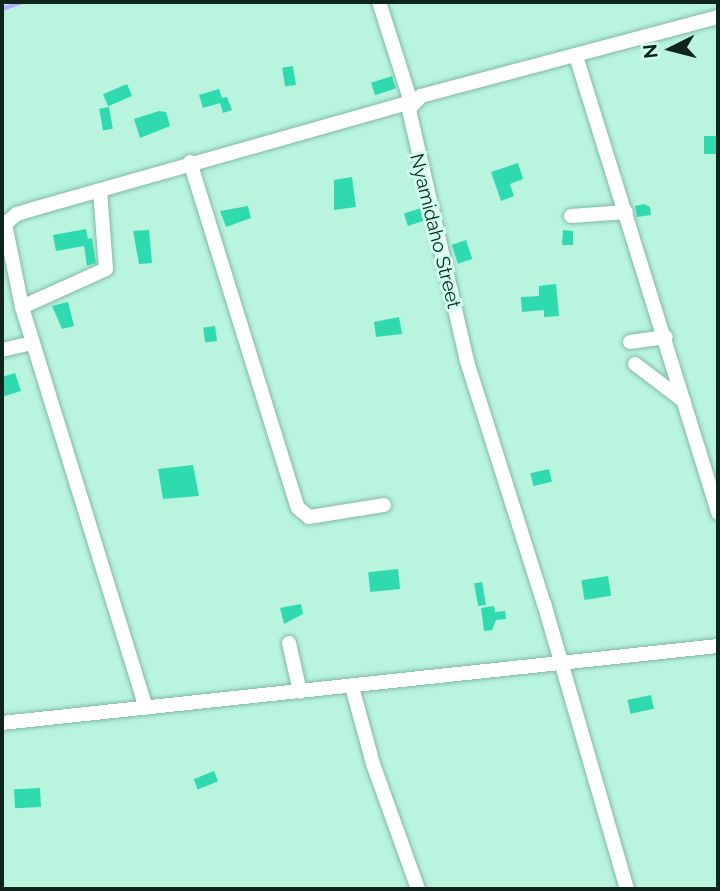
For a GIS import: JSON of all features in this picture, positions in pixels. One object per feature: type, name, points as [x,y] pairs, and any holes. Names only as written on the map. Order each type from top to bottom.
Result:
[{"type":"street","name":"Nyamidaho Street","points":[[379,2],[411,102],[418,164],[467,361],[627,889]]},
{"type":"street","points":[[146,708],[22,307],[5,223],[17,214],[190,162],[411,102],[421,96],[576,57],[718,17]]},
{"type":"street","points":[[576,57],[666,337],[718,513]]},
{"type":"street","points":[[190,162],[298,508],[309,517],[384,505]]},
{"type":"street","points":[[22,307],[106,269],[100,190]]},
{"type":"street","points":[[571,216],[626,212]]},
{"type":"street","points":[[630,342],[666,337]]},
{"type":"street","points":[[2,349],[33,344]]},
{"type":"street","points":[[635,364],[684,401]]},
{"type":"street","points":[[289,643],[300,692]]},
{"type":"street","points":[[2,723],[718,646]]},
{"type":"street","points":[[352,687],[373,764],[418,889]]},
{"type":"building","points":[[293,66],[296,85],[285,86],[282,68]]},
{"type":"building","points":[[392,76],[396,88],[375,95],[371,83]]},
{"type":"building","points":[[127,84],[132,96],[108,106],[103,94]]},
{"type":"building","points":[[219,89],[222,98],[227,97],[232,110],[223,113],[220,103],[203,108],[199,95]]},
{"type":"building","points":[[109,107],[113,129],[103,130],[99,109]]},
{"type":"building","points":[[159,111],[166,112],[170,126],[140,138],[134,119]]},
{"type":"building","points":[[704,136],[718,136],[718,154],[704,154]]},
{"type":"building","points":[[518,163],[523,179],[510,184],[514,196],[501,201],[491,172]]},
{"type":"building","points":[[352,177],[356,207],[334,210],[334,180]]},
{"type":"building","points":[[644,204],[650,207],[651,215],[637,217],[635,206]]},
{"type":"building","points":[[248,206],[251,218],[226,227],[220,211]]},
{"type":"building","points":[[421,208],[425,220],[408,226],[404,214]]},
{"type":"building","points":[[86,229],[88,239],[92,238],[96,263],[87,266],[84,246],[56,251],[53,235]]},
{"type":"building","points":[[149,230],[152,263],[139,264],[133,231]]},
{"type":"building","points":[[563,230],[573,231],[573,245],[562,245]]},
{"type":"building","points":[[466,240],[472,259],[458,264],[452,245]]},
{"type":"building","points":[[556,284],[559,316],[544,317],[544,310],[522,312],[521,297],[539,296],[539,286]]},
{"type":"building","points":[[68,302],[74,326],[62,329],[52,306]]},
{"type":"building","points":[[399,317],[402,334],[376,337],[374,322]]},
{"type":"building","points":[[215,326],[217,341],[205,343],[203,328]]},
{"type":"building","points":[[15,373],[21,391],[2,397],[2,377]]},
{"type":"building","points":[[193,465],[199,496],[163,499],[158,469]]},
{"type":"building","points":[[549,469],[552,482],[533,486],[530,473]]},
{"type":"building","points":[[398,569],[400,589],[370,592],[368,572]]},
{"type":"building","points":[[608,576],[611,596],[584,600],[581,580]]},
{"type":"building","points":[[482,582],[486,605],[478,606],[474,583]]},
{"type":"building","points":[[301,604],[303,614],[284,624],[280,608]]},
{"type":"building","points":[[494,606],[495,612],[505,611],[506,619],[496,620],[492,630],[484,631],[481,608]]},
{"type":"building","points":[[651,695],[654,709],[630,714],[628,700]]},
{"type":"building","points":[[214,771],[218,781],[198,789],[194,779]]},
{"type":"building","points":[[40,788],[41,807],[15,808],[14,789]]},
{"type":"waterway","points":[[2,9],[22,2]]}]
